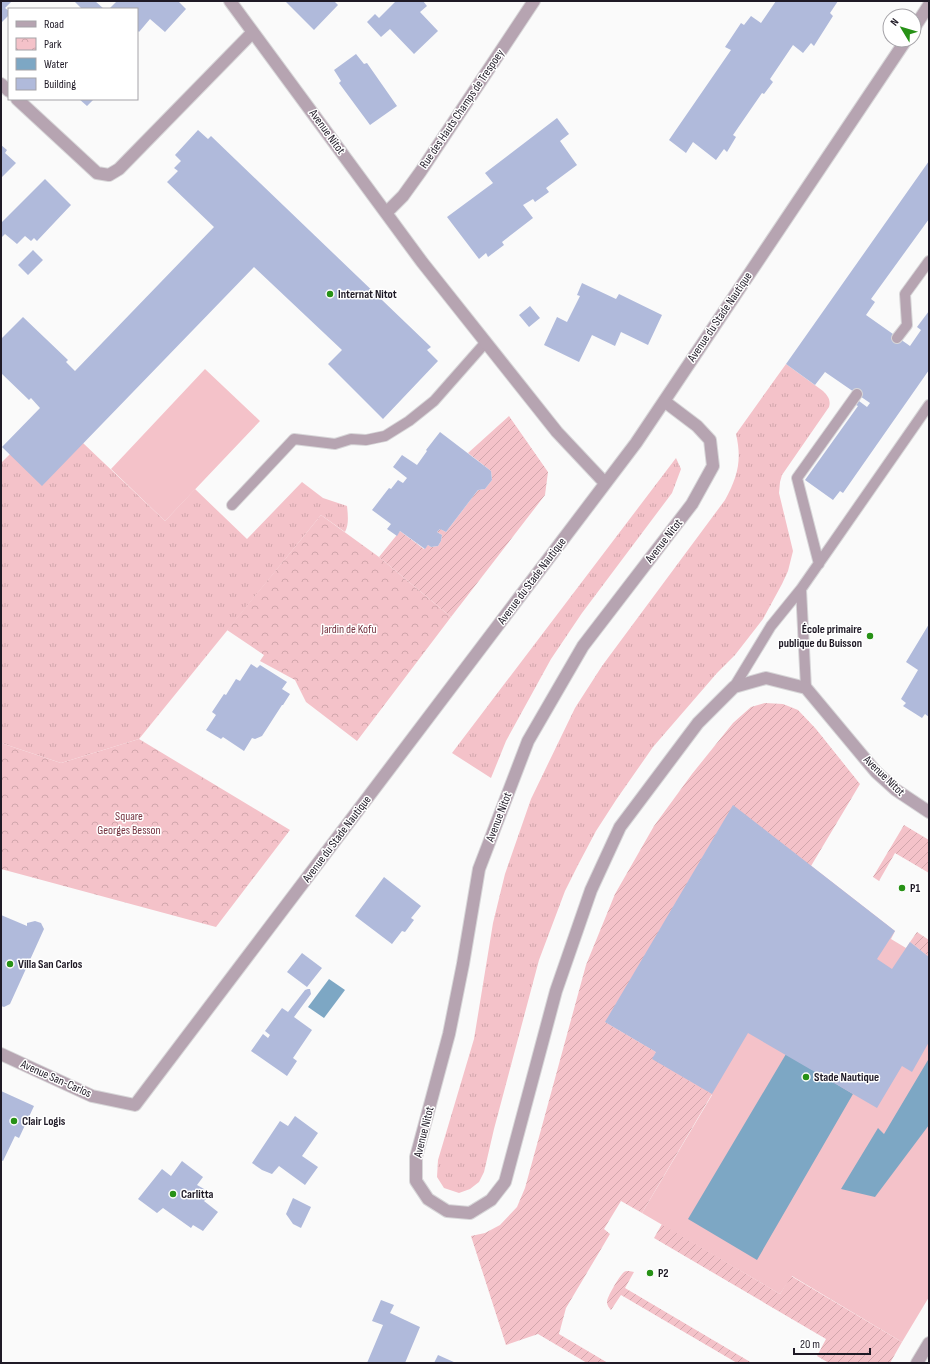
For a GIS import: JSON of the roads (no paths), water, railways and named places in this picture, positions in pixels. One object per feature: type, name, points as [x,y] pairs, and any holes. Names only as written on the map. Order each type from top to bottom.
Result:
[{"type":"street","name":"Avenue Nitot","points":[[230,1],[422,262],[557,432],[605,483]]},
{"type":"street","name":"Rue des Hauts Champs de Trespoey","points":[[386,213],[403,196],[421,171],[534,1]]},
{"type":"street","points":[[922,16],[929,5]]},
{"type":"street","points":[[18,100],[97,173],[109,175],[119,169],[253,32]]},
{"type":"street","name":"Avenue du Stade Nautique","points":[[135,1105],[636,443],[901,48]]},
{"type":"street","name":"Avenue Nitot","points":[[664,401],[697,426],[710,440],[713,466],[692,504],[583,646],[528,741],[479,869],[463,964],[449,1034],[416,1157],[416,1181],[428,1199],[447,1211],[470,1213],[491,1200],[505,1182],[556,991],[591,890],[620,827],[698,723],[734,687],[766,678],[806,688],[876,772],[896,790],[929,812]]},
{"type":"street","name":"Avenue San-Carlos","points":[[1,1054],[92,1096],[135,1105]]},
{"type":"street","points":[[917,1363],[929,1343]]},
{"type":"lane","points":[[897,338],[907,325],[905,294],[929,261]]},
{"type":"lane","points":[[232,505],[294,439],[335,444],[351,439],[366,440],[385,436],[409,421],[434,401],[486,342]]},
{"type":"lane","points":[[819,564],[797,478],[857,394]]},
{"type":"lane","points":[[734,687],[771,626],[819,564],[929,404]]},
{"type":"lane","points":[[801,589],[806,688]]},
{"type":"water","points":[[329,979],[345,990],[324,1018],[308,1007]]},
{"type":"water","points":[[786,1054],[853,1094],[757,1260],[688,1219]]},
{"type":"water","points":[[928,1060],[929,1125],[875,1197],[841,1189],[878,1128],[884,1134]]},
{"type":"place","name":"Internat Nitot","points":[[330,294]]},
{"type":"place","name":"École primaire publique du Buisson","points":[[870,636]]},
{"type":"place","name":"P1","points":[[902,888]]},
{"type":"place","name":"Villa San Carlos","points":[[10,964]]},
{"type":"place","name":"Stade Nautique","points":[[806,1077]]},
{"type":"place","name":"Clair Logis","points":[[14,1121]]},
{"type":"place","name":"Carlitta","points":[[173,1194]]},
{"type":"place","name":"P2","points":[[650,1273]]},
{"type":"park label","name":"Jardin de Kofu","points":[[349,629]]},
{"type":"park label","name":"Square Georges Besson","points":[[129,823]]}]
